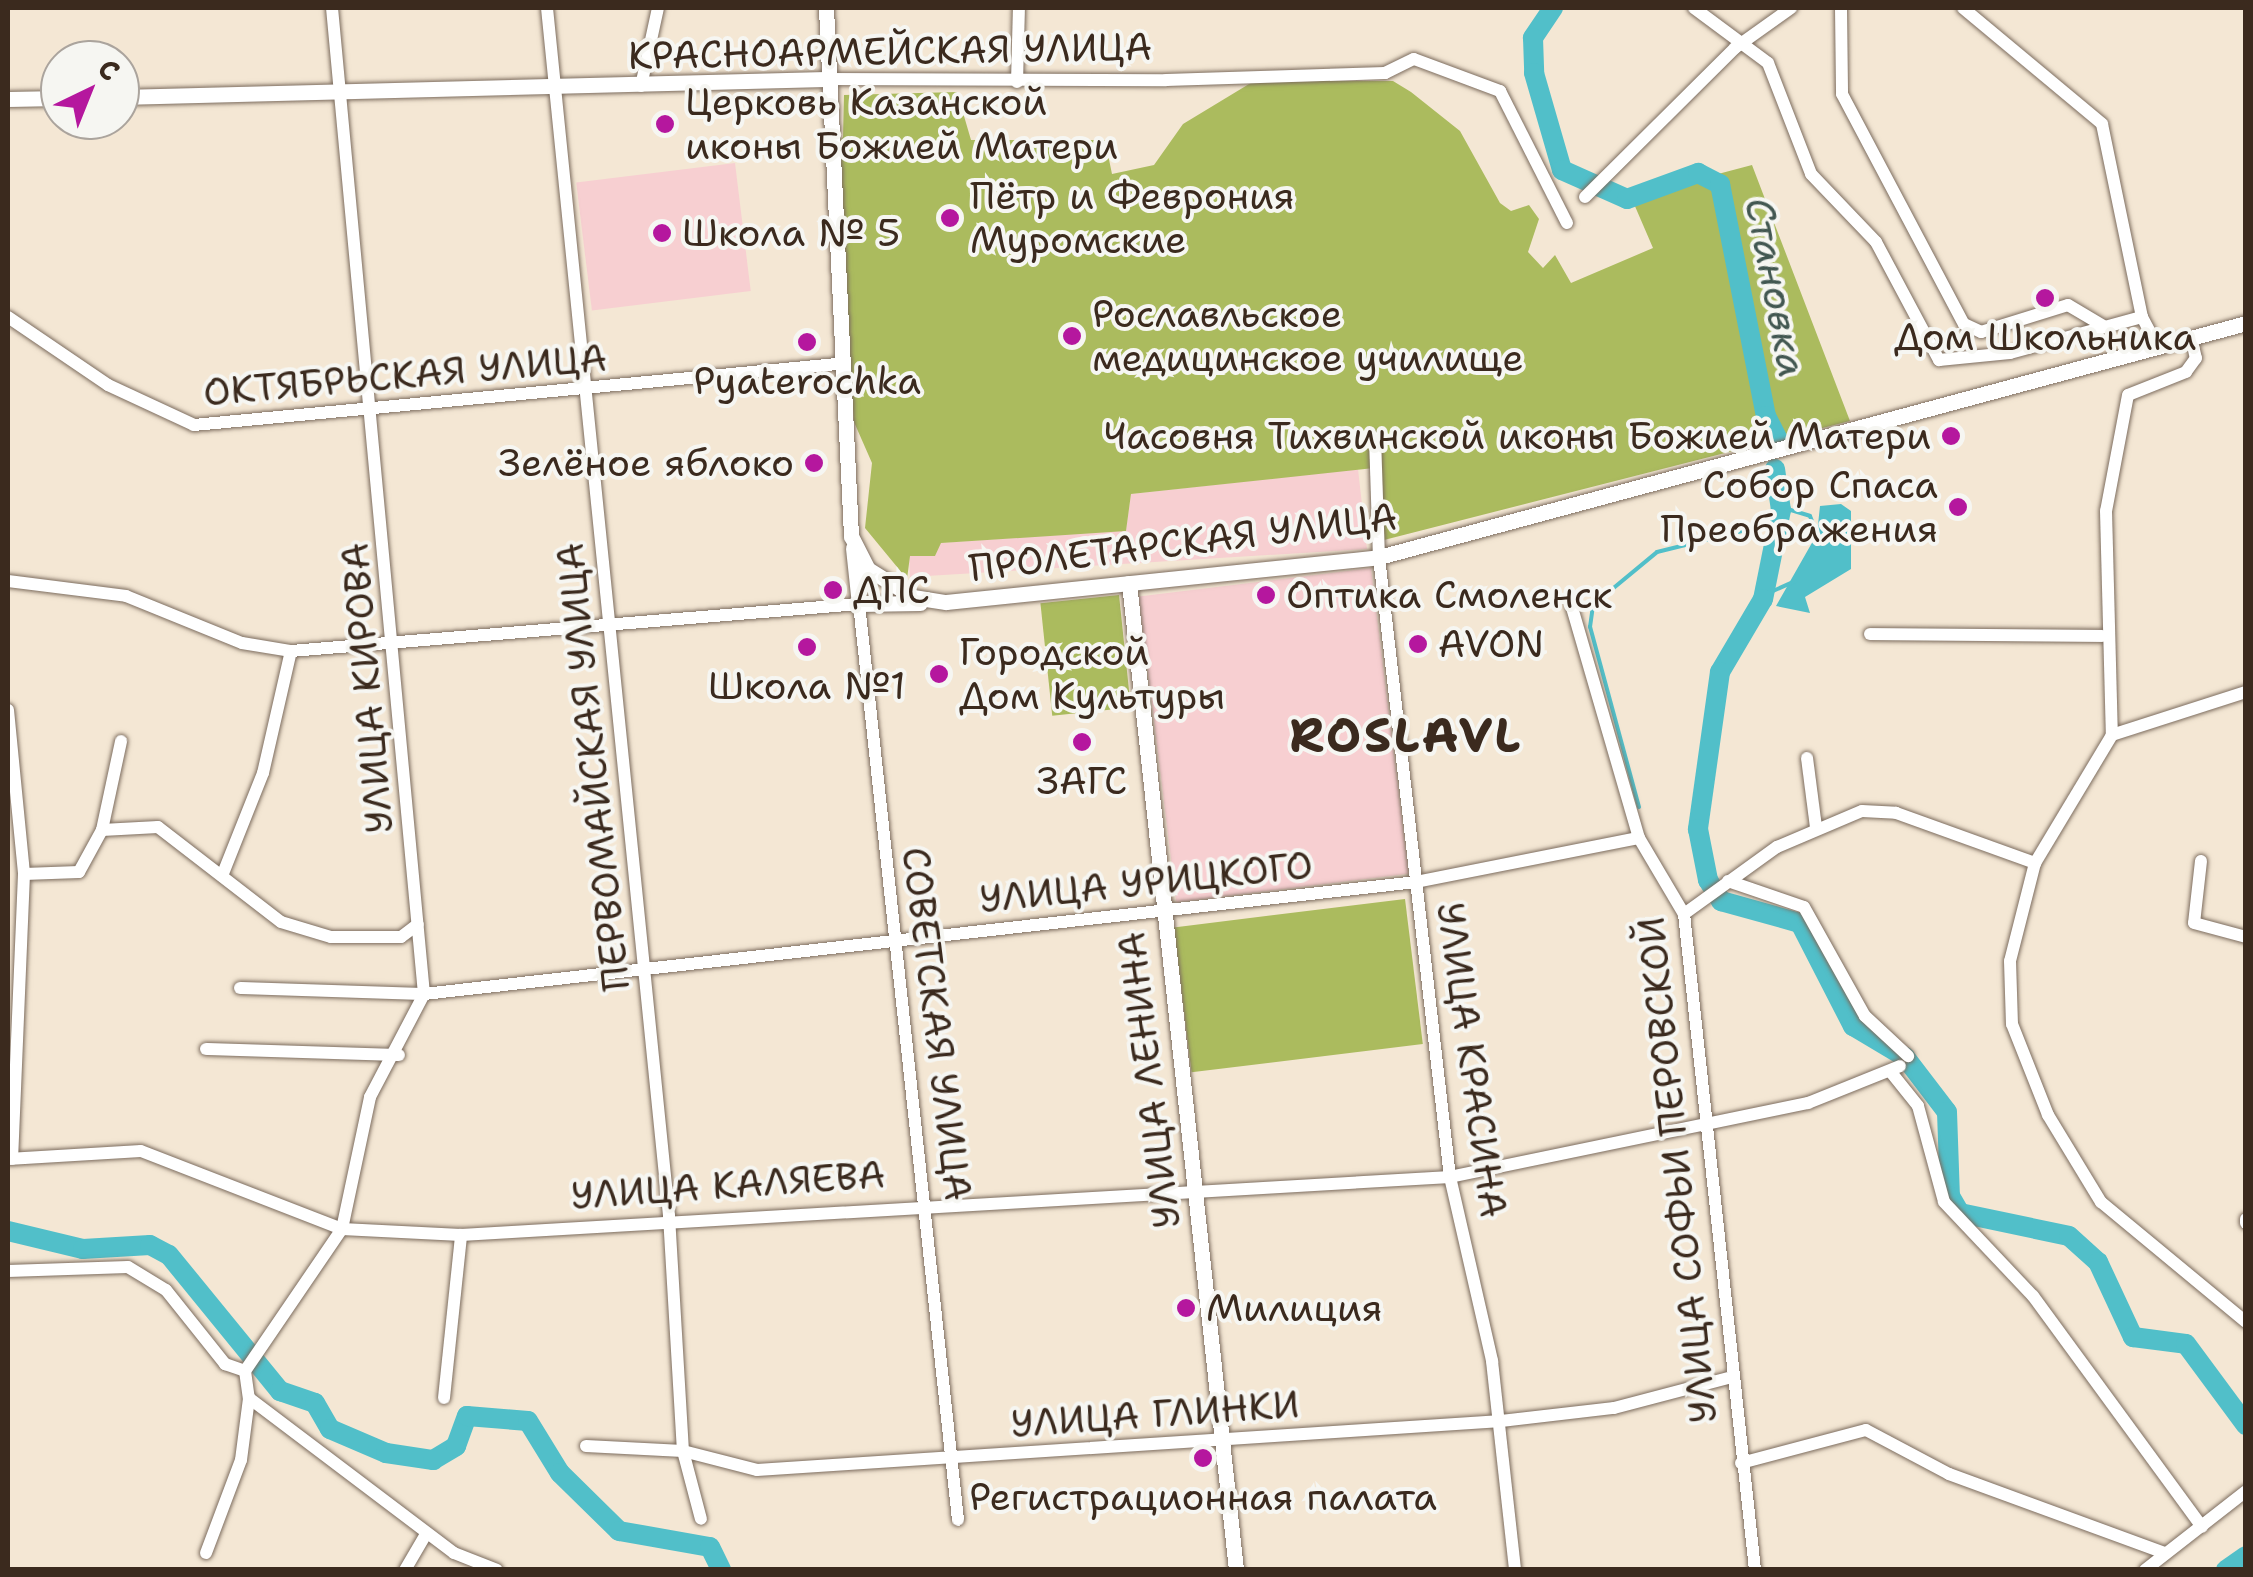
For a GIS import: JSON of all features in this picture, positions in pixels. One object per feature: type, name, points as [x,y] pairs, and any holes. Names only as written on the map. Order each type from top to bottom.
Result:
[{"type":"main road","name":"СОВЕТСКАЯ УЛИЦА","points":[[826,8],[837,364],[860,604]]},
{"type":"main road","name":"КРАСНОАРМЕЙСКАЯ УЛИЦА","points":[[140,97],[826,80]]},
{"type":"main road","points":[[8,99],[40,98]]},
{"type":"main road","name":"ПРОЛЕТАРСКАЯ УЛИЦА","points":[[860,604],[939,603],[1379,558],[2246,323]]},
{"type":"main road","name":"СОВЕТСКАЯ УЛИЦА","points":[[852,536],[868,569]]},
{"type":"main road","name":"ПРОЛЕТАРСКАЯ УЛИЦА","points":[[868,569],[939,603]]},
{"type":"main road","name":"УЛИЦА ЛЕНИНА","points":[[1129,583],[1236,1570]]},
{"type":"street","name":"УЛИЦА КИРОВА","points":[[244,1372],[342,1229],[370,1097],[399,1055],[424,994],[332,8]]},
{"type":"street","name":"ПЕРВОМАЙСКАЯ УЛИЦА","points":[[546,8],[669,1216],[683,1452],[701,1519]]},
{"type":"street","points":[[640,86],[658,8]]},
{"type":"street","points":[[1017,82],[1019,8]]},
{"type":"street","points":[[1694,8],[1768,64],[1812,174],[1876,242],[1939,360],[2142,317]]},
{"type":"street","points":[[1585,197],[1596,179],[1740,44],[1791,8]]},
{"type":"street","points":[[1841,8],[1842,94],[1964,324],[1981,332],[2068,305],[2105,327]]},
{"type":"street","points":[[1963,8],[2102,124],[2142,317],[2157,345]]},
{"type":"street","name":"КРАСНОАРМЕЙСКАЯ УЛИЦА","points":[[826,80],[1017,82],[1385,73],[1414,59],[1459,70],[1509,102],[1549,204],[1567,224]]},
{"type":"street","name":"ОКТЯБРЬСКАЯ УЛИЦА","points":[[8,317],[108,385],[194,425],[584,392],[837,364]]},
{"type":"street","points":[[2192,337],[2196,358],[2186,372],[2128,395],[2106,511],[2102,636],[2112,735],[2035,863],[2010,961],[2012,1024],[2048,1115],[2101,1202],[2246,1322]]},
{"type":"street","name":"УЛИЦА КРАСИНА","points":[[1375,438],[1379,558],[1450,1178],[1501,1421],[1515,1570]]},
{"type":"street","name":"ПРОЛЕТАРСКАЯ УЛИЦА","points":[[8,581],[126,596],[242,643],[291,651],[612,629],[860,604]]},
{"type":"street","name":"СОВЕТСКАЯ УЛИЦА","points":[[860,604],[893,941],[928,1202],[958,1520]]},
{"type":"street","name":"УЛИЦА СОФЬИ ПЕРОВСКОЙ","points":[[1571,604],[1638,838],[1684,914],[1700,1122],[1728,1378],[1755,1570]]},
{"type":"street","points":[[1870,634],[2102,636]]},
{"type":"street","points":[[222,876],[264,773],[291,651]]},
{"type":"street","points":[[2112,735],[2246,692]]},
{"type":"street","points":[[8,710],[24,874],[10,1159]]},
{"type":"street","points":[[24,874],[78,872],[102,830],[122,741]]},
{"type":"street","points":[[1807,758],[1816,827]]},
{"type":"street","points":[[1684,914],[1816,827],[1862,812],[1896,813],[2035,863]]},
{"type":"street","points":[[102,830],[158,828],[281,922],[330,937],[402,937],[418,924]]},
{"type":"street","name":"УЛИЦА УРИЦКОГО","points":[[240,988],[424,994],[641,963],[893,941],[1416,882],[1638,838]]},
{"type":"street","points":[[2201,861],[2194,923],[2246,938]]},
{"type":"street","points":[[1728,882],[1804,907],[1866,1016],[1899,1064],[1918,1106],[1944,1202],[2033,1296],[2202,1526]]},
{"type":"street","points":[[206,1048],[399,1055]]},
{"type":"street","name":"УЛИЦА КАЛЯЕВА","points":[[10,1159],[141,1151],[342,1229],[461,1235],[669,1216],[1450,1178],[1700,1122],[1808,1103],[1899,1064]]},
{"type":"street","points":[[444,1398],[461,1235]]},
{"type":"street","points":[[8,1271],[128,1267],[166,1290],[225,1364],[244,1372],[249,1398],[241,1460],[206,1552]]},
{"type":"street","name":"УЛИЦА ГЛИНКИ","points":[[586,1446],[683,1452],[757,1470],[1501,1421],[1614,1408],[1728,1378]]},
{"type":"street","points":[[249,1398],[426,1534],[497,1570]]},
{"type":"street","points":[[1741,1463],[1866,1430],[1949,1474],[2165,1553]]},
{"type":"street","points":[[2145,1570],[2246,1492]]},
{"type":"street","points":[[405,1570],[426,1534]]},
{"type":"shaded area","name":"Школа № 5","points":[[735,163],[751,291],[592,311],[576,182]]},
{"type":"shaded area","points":[[1358,469],[1367,549],[910,577],[909,556],[935,556],[940,543],[1126,530],[1131,494]]},
{"type":"shaded area","points":[[1371,568],[1409,874],[1176,902],[1139,597]]},
{"type":"green space","points":[[1254,81],[1393,81],[1411,92],[1460,131],[1500,203],[1511,211],[1529,205],[1539,219],[1528,252],[1543,268],[1555,255],[1571,283],[1653,248],[1631,197],[1752,165],[1850,421],[1384,540],[1374,468],[1131,494],[1126,531],[941,543],[935,556],[910,556],[907,579],[865,528],[872,463],[854,422],[833,147],[843,137],[844,95],[957,92],[971,140],[1105,140],[1112,174],[1154,165],[1183,124]]},
{"type":"green space","points":[[1119,595],[1131,707],[1052,716],[1040,603]]},
{"type":"green space","points":[[1405,899],[1423,1044],[1192,1072],[1174,927]]},
{"type":"water","points":[[1841,504],[1851,511],[1851,569],[1805,597],[1810,613],[1776,606],[1817,534],[1820,506]]},
{"type":"waterway","name":"Становка","points":[[1553,8],[1533,38],[1534,73],[1562,170],[1627,199],[1698,173],[1720,184],[1766,416],[1780,444]]},
{"type":"waterway","name":"Становка","points":[[1775,469],[1781,510],[1763,599],[1720,672],[1698,829],[1708,880],[1721,901],[1800,923],[1853,1026],[1905,1057],[1947,1112],[1950,1196],[1960,1213],[2069,1236],[2098,1262],[2133,1337],[2186,1344],[2246,1425]]},
{"type":"waterway","points":[[1781,507],[1810,516],[1817,534]]},
{"type":"waterway","points":[[1639,807],[1590,627],[1593,605],[1657,552],[1778,522]]},
{"type":"waterway","points":[[1764,595],[1795,581]]},
{"type":"waterway","points":[[8,1231],[83,1249],[150,1245],[169,1255],[280,1391],[315,1403],[330,1429],[386,1453],[433,1460],[456,1446],[467,1416],[528,1421],[560,1473],[619,1531],[710,1547],[721,1570]]},
{"type":"waterway","points":[[2226,1570],[2246,1556]]},
{"type":"place","name":"Церковь Казанской иконы Божией Матери","points":[[665,124]]},
{"type":"place","name":"Пётр и Феврония Муромские","points":[[950,218]]},
{"type":"place","name":"Школа № 5","points":[[662,233]]},
{"type":"place","name":"Дом Школьника","points":[[2045,298]]},
{"type":"place","name":"Рославльское медицинское училище","points":[[1072,336]]},
{"type":"place","name":"Pyaterochka","points":[[807,342]]},
{"type":"place","name":"Часовня Тихвинской иконы Божией Матери","points":[[1951,436]]},
{"type":"place","name":"Зелёное яблоко","points":[[814,463]]},
{"type":"place","name":"Собор Спаса Преображения","points":[[1958,507]]},
{"type":"place","name":"ДПС","points":[[833,590]]},
{"type":"place","name":"Оптика Смоленск","points":[[1266,595]]},
{"type":"place","name":"AVON","points":[[1418,644]]},
{"type":"place","name":"Школа №1","points":[[807,647]]},
{"type":"place","name":"Городской Дом Культуры","points":[[939,674]]},
{"type":"place","name":"ЗАГС","points":[[1082,742]]},
{"type":"place","name":"Милиция","points":[[1186,1308]]},
{"type":"place","name":"Регистрационная палата","points":[[1203,1458]]},
{"type":"district","name":"ROSLAVL","points":[[1406,736]]}]
